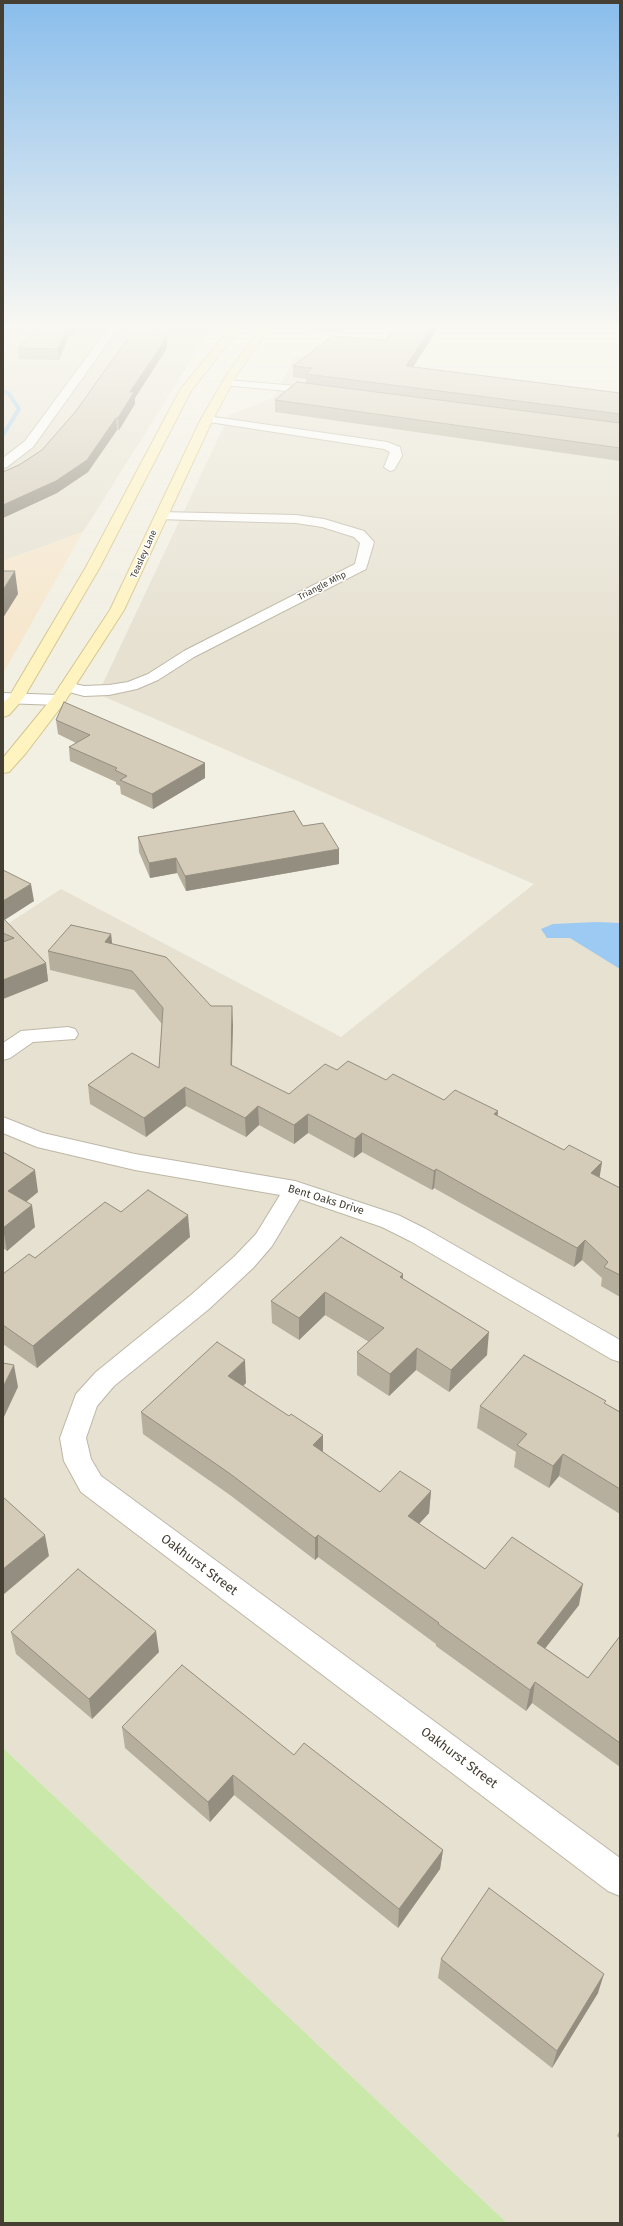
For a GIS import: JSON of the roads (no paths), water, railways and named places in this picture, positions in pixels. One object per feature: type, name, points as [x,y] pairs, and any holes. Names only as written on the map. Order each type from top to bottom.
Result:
[{"type":"main road","points":[[3,712],[9,699],[93,567],[165,431]]},
{"type":"main road","name":"Teasley Lane","points":[[3,768],[20,750],[58,700],[117,610],[138,569],[201,431]]},
{"type":"street","points":[[3,464],[29,444],[39,431]]},
{"type":"street","points":[[286,431],[387,446],[396,450],[396,456],[390,467]]},
{"type":"street","name":"Triangle Mhp","points":[[67,687],[84,691],[109,690],[132,686],[153,677],[189,654],[361,566],[367,542],[359,534],[324,523],[296,519],[161,516]]},
{"type":"street","points":[[9,699],[58,700]]},
{"type":"street","points":[[3,1053],[28,1036],[68,1034]]},
{"type":"street","name":"Bent Oaks Drive","points":[[3,1124],[37,1139],[135,1162],[295,1189],[390,1221],[418,1235],[620,1352]]},
{"type":"street","name":"Oakhurst Street","points":[[295,1189],[264,1240],[244,1262],[200,1302],[105,1379],[85,1401],[74,1438],[78,1461],[91,1484],[620,1879]]},
{"type":"water","points":[[597,922],[620,923],[620,969],[570,938],[547,938],[541,929],[553,924]]},
{"type":"waterway","points":[[3,435],[6,431]]}]
